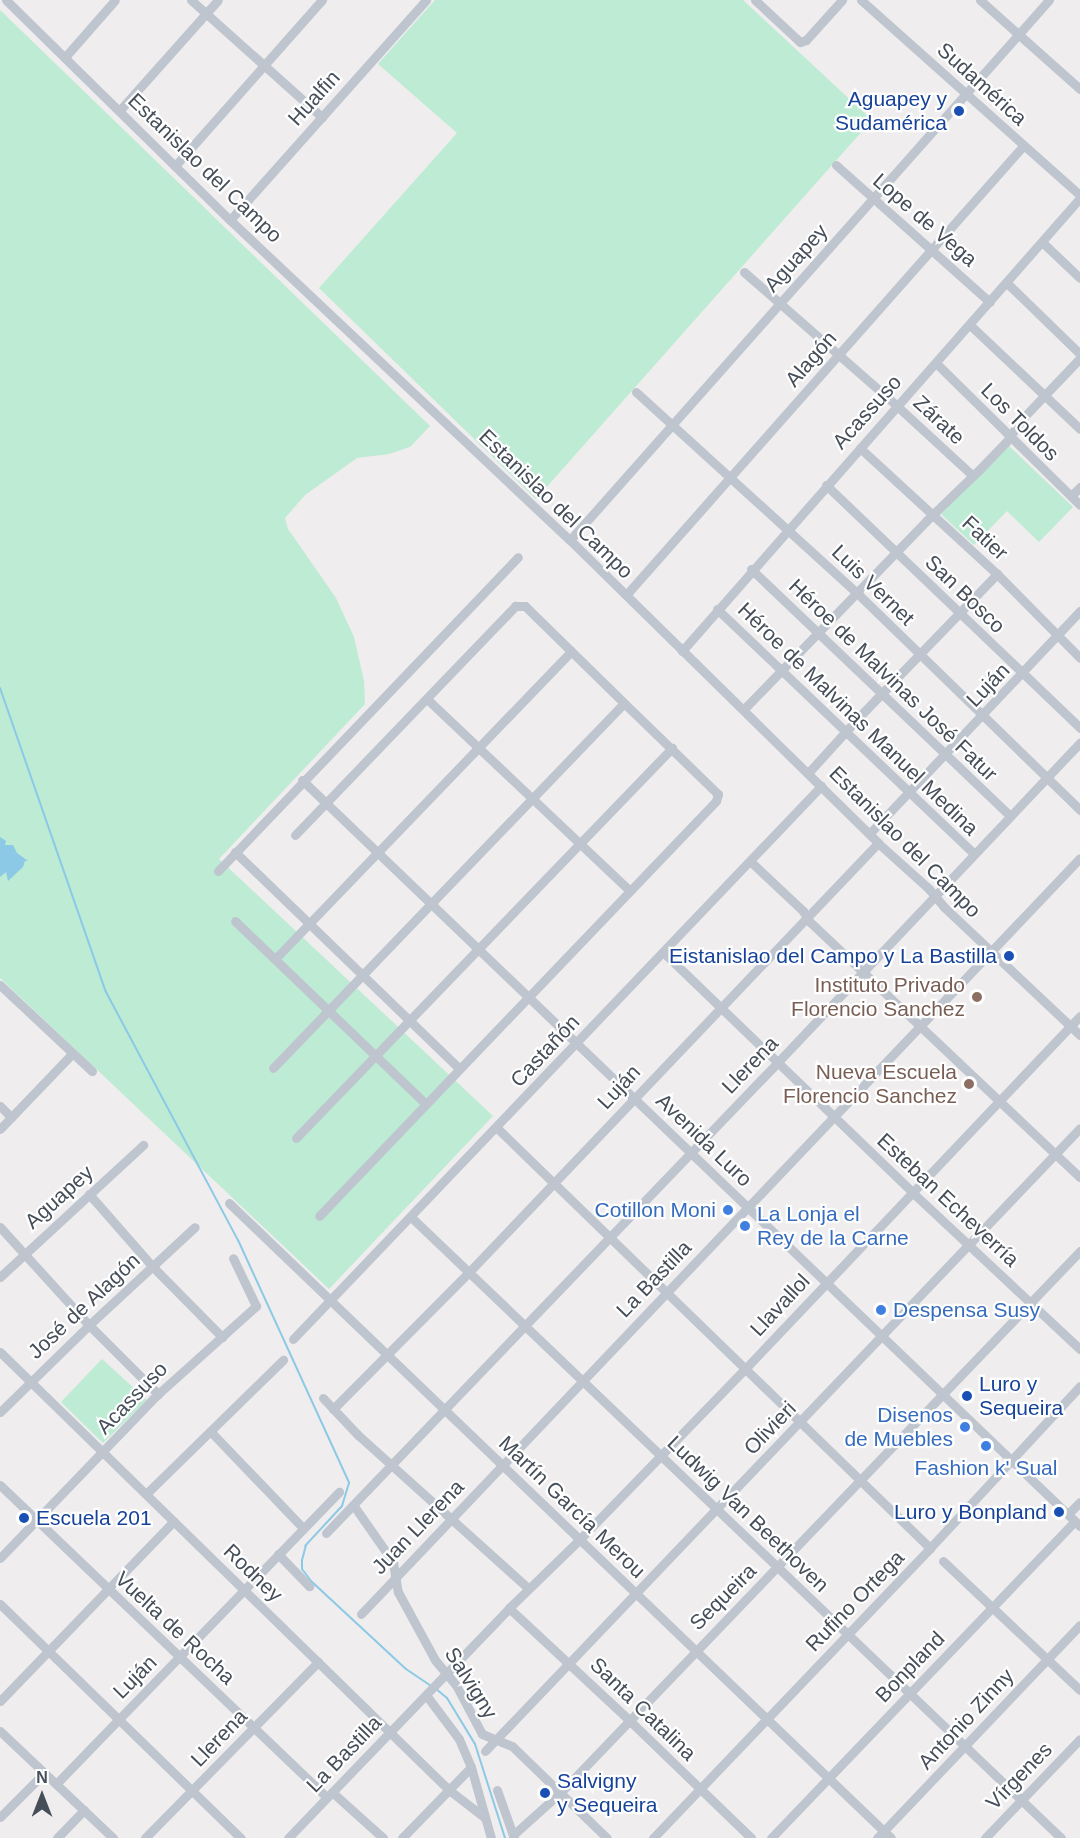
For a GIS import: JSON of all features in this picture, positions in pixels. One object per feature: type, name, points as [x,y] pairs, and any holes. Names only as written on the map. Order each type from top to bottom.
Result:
[{"type":"street","name":"Estanislao del Campo","points":[[6,0],[66,56],[230,220],[570,540],[809,772],[878,843],[1080,1035]]},
{"type":"street","points":[[66,56],[115,0]]},
{"type":"street","points":[[191,0],[322,117]]},
{"type":"street","points":[[120,110],[218,0]]},
{"type":"street","points":[[175,166],[322,0]]},
{"type":"street","name":"Hualfin","points":[[230,220],[426,0]]},
{"type":"street","points":[[755,0],[800,42],[806,40],[843,0]]},
{"type":"street","name":"Sudamérica","points":[[861,0],[1080,197]]},
{"type":"street","points":[[980,0],[1080,89]]},
{"type":"street","name":"Aguapey","points":[[570,540],[1049,0]]},
{"type":"street","name":"Alagón","points":[[626,595],[1023,146]]},
{"type":"street","name":"Lope de Vega","points":[[836,165],[990,302]]},
{"type":"street","name":"Acassuso","points":[[682,651],[751,569],[970,325],[1080,197]]},
{"type":"street","points":[[1042,242],[1080,278]]},
{"type":"street","name":"Zárate","points":[[744,272],[897,405],[973,476]]},
{"type":"street","points":[[744,709],[896,551],[973,476],[1080,356],[1006,283]]},
{"type":"street","points":[[970,325],[1080,429]]},
{"type":"street","name":"Los Toldos","points":[[936,363],[1080,505]]},
{"type":"street","name":"Luis Vernet","points":[[636,392],[856,592],[1080,810]]},
{"type":"street","name":"Fatier","points":[[860,448],[997,574],[1080,658]]},
{"type":"street","name":"San Bosco","points":[[826,485],[1080,728]]},
{"type":"street","points":[[1071,496],[1080,487]]},
{"type":"street","points":[[218,871],[302,780],[518,557]]},
{"type":"street","name":"Héroe de Malvinas José Fatur","points":[[751,569],[1010,816]]},
{"type":"street","points":[[809,772],[997,574]]},
{"type":"street","points":[[296,836],[515,606],[525,606],[716,790],[718,798],[319,1216]]},
{"type":"street","name":"Héroe de Malvinas Manuel Medina","points":[[717,609],[974,854]]},
{"type":"street","name":"Luján","points":[[870,833],[1059,636],[1080,611]]},
{"type":"street","points":[[275,959],[571,651]]},
{"type":"street","points":[[427,699],[629,890]]},
{"type":"street","points":[[273,1068],[430,902],[624,703]]},
{"type":"street","name":"Llerena","points":[[444,1410],[1080,743]]},
{"type":"street","points":[[296,1138],[672,748]]},
{"type":"street","name":"Avenida Luro","points":[[302,780],[1074,1520]]},
{"type":"street","name":"Castañón","points":[[293,1339],[821,786]]},
{"type":"street","name":"Luján","points":[[333,1409],[469,1272],[878,843]]},
{"type":"street","points":[[235,852],[412,1020],[459,1068]]},
{"type":"street","name":"La Bastilla","points":[[502,1465],[1080,858]]},
{"type":"street","points":[[750,861],[863,972],[1080,1177]]},
{"type":"street","points":[[235,921],[425,1103]]},
{"type":"street","name":"Esteban Echeverría","points":[[663,952],[912,1192],[1080,1348]]},
{"type":"street","points":[[0,986],[92,1071]]},
{"type":"street","name":"Llavallol","points":[[579,1540],[1080,1016]]},
{"type":"street","points":[[0,1129],[73,1053]]},
{"type":"street","points":[[0,1106],[11,1117]]},
{"type":"street","points":[[496,1127],[930,1548]]},
{"type":"street","name":"Olivieri","points":[[485,1751],[1080,1128]]},
{"type":"street","name":"Aguapey","points":[[0,1277],[143,1145]]},
{"type":"street","points":[[89,1194],[152,1266],[222,1336]]},
{"type":"street","name":"Martín García Merou","points":[[229,1203],[694,1652],[829,1778],[884,1836]]},
{"type":"street","name":"Ludwig Van Beethoven","points":[[411,1217],[1061,1838]]},
{"type":"street","points":[[0,1227],[89,1325],[158,1394]]},
{"type":"street","name":"José de Alagón","points":[[0,1412],[89,1325],[195,1227]]},
{"type":"street","name":"Sequeira","points":[[513,1837],[561,1792],[1080,1251]]},
{"type":"street","name":"Acassuso","points":[[0,1557],[103,1454],[158,1394],[256,1306],[233,1258]]},
{"type":"street","name":"Rodney","points":[[0,1352],[449,1790],[484,1817]]},
{"type":"street","points":[[146,1494],[283,1360]]},
{"type":"street","name":"Rufino Ortega","points":[[653,1838],[930,1548],[1080,1386]]},
{"type":"street","points":[[323,1398],[392,1465],[528,1588]]},
{"type":"street","points":[[326,1533],[444,1410]]},
{"type":"street","points":[[211,1432],[303,1528]]},
{"type":"street","name":"Juan Llerena","points":[[361,1614],[502,1465]]},
{"type":"street","name":"Vuelta de Rocha","points":[[0,1485],[107,1590],[254,1727],[330,1795],[383,1838]]},
{"type":"street","name":"Luján","points":[[56,1784],[339,1492]]},
{"type":"street","name":"Bonpland","points":[[771,1838],[1074,1520],[1080,1502]]},
{"type":"street","name":"Salvigny","points":[[354,1506],[393,1562],[397,1574],[398,1592],[435,1660],[456,1684],[482,1734],[512,1746],[607,1838]]},
{"type":"street","points":[[0,1701],[174,1521]]},
{"type":"street","points":[[447,1672],[528,1588],[579,1540]]},
{"type":"street","points":[[278,1554],[309,1586]]},
{"type":"street","points":[[943,1561],[1080,1690]]},
{"type":"street","points":[[0,1604],[241,1838]]},
{"type":"street","name":"Santa Catalina","points":[[509,1608],[629,1719],[751,1838]]},
{"type":"street","name":"Antonio Zinny","points":[[884,1836],[1080,1625]]},
{"type":"street","name":"Llerena","points":[[145,1838],[318,1662]]},
{"type":"street","name":"La Bastilla","points":[[288,1838],[447,1672]]},
{"type":"street","points":[[426,1695],[459,1740],[471,1767],[491,1838]]},
{"type":"street","points":[[1,1734],[113,1838]]},
{"type":"street","name":"Vírgenes","points":[[985,1838],[1080,1739]]},
{"type":"street","points":[[402,1838],[471,1767]]},
{"type":"street","points":[[0,1817],[44,1773]]},
{"type":"street","points":[[497,1790],[513,1837]]},
{"type":"street","points":[[57,1838],[84,1810]]},
{"type":"green space","points":[[435,0],[743,0],[872,120],[536,499],[319,288],[457,133],[378,64]]},
{"type":"green space","points":[[0,10],[430,426],[410,447],[389,454],[357,458],[305,495],[285,518],[288,529],[336,598],[354,637],[364,681],[365,704],[219,859],[493,1116],[329,1289],[0,978]]},
{"type":"green space","points":[[1008,445],[1073,507],[1039,542],[1007,511],[974,545],[941,514]]},
{"type":"green space","points":[[102,1359],[147,1400],[103,1443],[61,1402]]},
{"type":"water","points":[[0,837],[6,841],[5,845],[13,845],[17,853],[28,861],[25,861],[23,867],[8,881],[6,872],[0,877]]},
{"type":"waterway","points":[[0,688],[106,992],[238,1240],[349,1483],[342,1506],[305,1546]]},
{"type":"waterway","points":[[306,1545],[302,1569],[311,1581],[406,1669],[430,1685]]},
{"type":"waterway","points":[[435,1688],[447,1698],[475,1744],[505,1838]]},
{"type":"place","name":"Aguapey y Sudamérica","points":[[959,111]]},
{"type":"place","name":"Eistanislao del Campo y La Bastilla","points":[[1009,956]]},
{"type":"place","name":"Instituto Privado Florencio Sanchez","points":[[977,997]]},
{"type":"place","name":"Nueva Escuela Florencio Sanchez","points":[[969,1084]]},
{"type":"place","name":"Cotillon Moni","points":[[728,1210]]},
{"type":"place","name":"La Lonja el Rey de la Carne","points":[[745,1226]]},
{"type":"place","name":"Despensa Susy","points":[[881,1310]]},
{"type":"place","name":"Luro y Sequeira","points":[[967,1396]]},
{"type":"place","name":"Disenos de Muebles","points":[[965,1427]]},
{"type":"place","name":"Fashion k' Sual","points":[[986,1446]]},
{"type":"place","name":"Luro y Bonpland","points":[[1059,1512]]},
{"type":"place","name":"Escuela 201","points":[[24,1518]]},
{"type":"place","name":"Salvigny y Sequeira","points":[[545,1793]]}]
